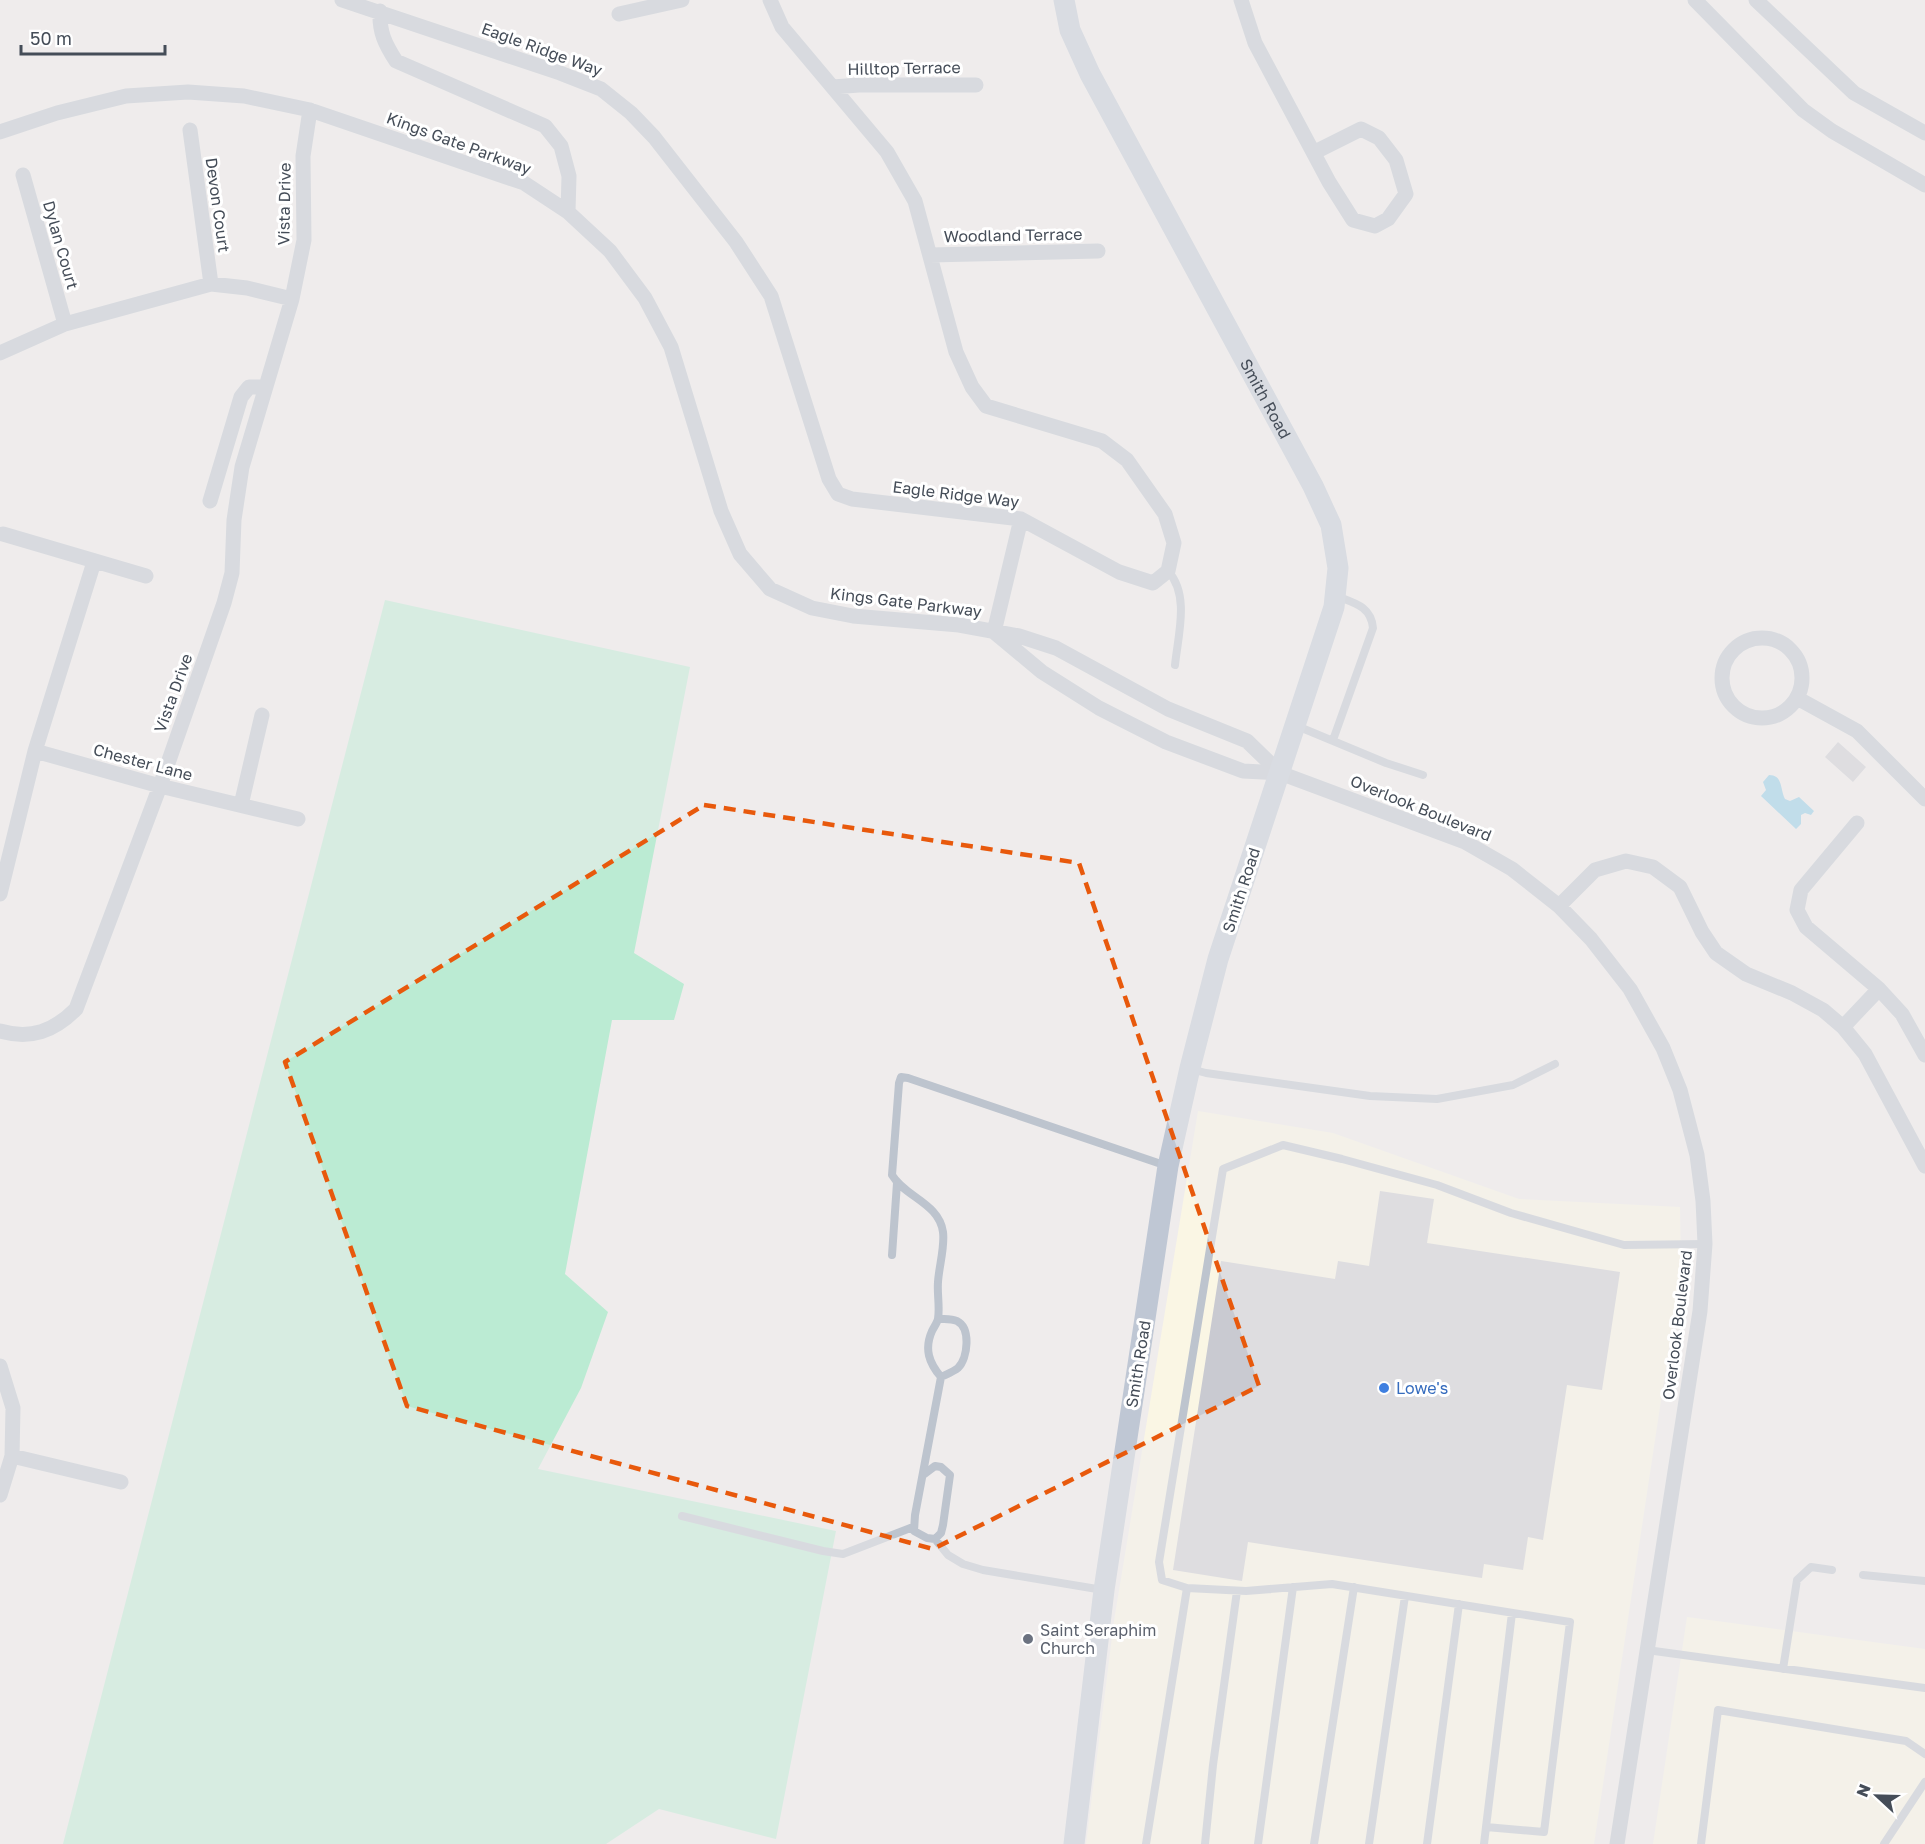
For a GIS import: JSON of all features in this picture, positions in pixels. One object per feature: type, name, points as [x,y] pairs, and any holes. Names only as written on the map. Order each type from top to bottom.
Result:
[{"type":"street","name":"Eagle Ridge Way","points":[[342,0],[380,11],[601,89],[631,113],[654,136],[736,242],[771,296],[829,479],[838,494],[852,499],[1021,519],[1119,572],[1153,583],[1168,571]]},
{"type":"street","points":[[619,14],[682,0]]},
{"type":"street","points":[[770,0],[782,27],[887,152],[915,201],[956,352],[972,387],[986,406],[1102,441],[1127,460],[1166,514],[1174,543],[1168,571]]},
{"type":"street","name":"Smith Road","points":[[1065,0],[1070,30],[1090,74],[1313,486],[1331,525],[1338,568],[1334,607],[1218,959],[1168,1166],[1104,1590],[1074,1844]]},
{"type":"street","points":[[1241,0],[1255,43],[1329,182],[1353,220],[1375,226],[1388,219],[1406,194],[1396,160],[1379,138],[1361,129],[1315,152]]},
{"type":"street","points":[[1695,0],[1803,110],[1832,131],[1925,185]]},
{"type":"street","points":[[1756,0],[1854,93],[1925,133]]},
{"type":"street","points":[[380,11],[379,26],[384,43],[396,61],[545,126],[561,146],[569,176],[568,212]]},
{"type":"street","name":"Hilltop Terrace","points":[[833,87],[976,86]]},
{"type":"street","name":"Kings Gate Parkway","points":[[0,132],[57,113],[126,96],[188,92],[244,96],[310,110],[524,183],[568,212],[610,251],[645,298],[671,347],[722,511],[740,554],[770,589],[812,608],[853,616],[959,625],[1019,636],[1056,648],[1168,709],[1246,741],[1280,773]]},
{"type":"street","name":"Vista Drive","points":[[0,1031],[30,1036],[62,1024],[76,1009],[160,786],[224,603],[232,573],[234,520],[242,467],[292,299],[304,240],[303,156],[310,110]]},
{"type":"street","name":"Devon Court","points":[[190,130],[211,284]]},
{"type":"street","name":"Dylan Court","points":[[23,175],[65,324]]},
{"type":"street","name":"Woodland Terrace","points":[[930,255],[1098,251]]},
{"type":"street","points":[[0,353],[65,324],[211,284],[247,288],[292,299]]},
{"type":"street","points":[[210,501],[241,397],[249,387],[265,387]]},
{"type":"street","name":"Eagle Ridge Way","points":[[994,632],[1021,519]]},
{"type":"street","points":[[3,534],[146,576]]},
{"type":"street","points":[[0,894],[35,751],[94,562]]},
{"type":"street","name":"Kings Gate Parkway","points":[[994,632],[1042,672],[1099,708],[1166,742],[1243,771],[1280,773]]},
{"type":"street","points":[[1767,638],[1782,643],[1794,653],[1801,667],[1802,683],[1797,698],[1787,710],[1773,717],[1758,718],[1743,713],[1731,703],[1724,689],[1723,674],[1727,658],[1738,646],[1752,639],[1767,638]]},
{"type":"street","points":[[1797,698],[1857,731],[1925,799]]},
{"type":"street","points":[[241,805],[262,715]]},
{"type":"street","name":"Chester Lane","points":[[35,751],[160,786],[298,819]]},
{"type":"street","name":"Overlook Boulevard","points":[[1280,773],[1481,849],[1512,869],[1559,906],[1591,939],[1618,972],[1642,1008],[1680,1090],[1697,1155],[1703,1201],[1705,1244],[1700,1311],[1617,1844]]},
{"type":"street","points":[[1857,823],[1801,890],[1797,910],[1806,927],[1878,989],[1902,1014],[1925,1056]]},
{"type":"street","points":[[1559,906],[1595,870],[1626,861],[1653,867],[1680,887],[1702,932],[1716,953],[1746,974],[1792,993],[1823,1010],[1843,1027],[1865,1054],[1925,1166]]},
{"type":"street","points":[[1843,1027],[1878,989]]},
{"type":"street","points":[[0,1366],[13,1407],[0,1495]]},
{"type":"street","points":[[8,1449],[121,1482]]},
{"type":"lane","points":[[1168,571],[1176,579],[1182,599],[1175,665]]},
{"type":"lane","points":[[1333,740],[1373,628],[1372,618],[1366,609],[1335,596]]},
{"type":"lane","points":[[1295,726],[1423,776]]},
{"type":"lane","points":[[1190,1068],[1370,1096],[1437,1099],[1513,1085],[1555,1064]]},
{"type":"lane","points":[[1104,1590],[983,1570],[963,1564],[948,1555],[935,1539],[916,1533],[914,1527],[941,1377],[928,1359],[931,1334],[938,1319],[938,1283],[943,1232],[937,1216],[926,1204],[897,1183],[892,1175],[901,1077],[1168,1166]]},
{"type":"lane","points":[[1486,1827],[1544,1832],[1570,1622],[1332,1584],[1237,1591],[1187,1588],[1162,1580],[1160,1562],[1222,1169],[1283,1145],[1437,1185],[1511,1213],[1624,1245],[1705,1244]]},
{"type":"lane","points":[[892,1255],[897,1183]]},
{"type":"lane","points":[[938,1319],[952,1319],[958,1322],[963,1326],[966,1336],[964,1361],[956,1370],[941,1377]]},
{"type":"lane","points":[[923,1474],[935,1466],[941,1467],[950,1476],[943,1526],[935,1539]]},
{"type":"lane","points":[[682,1516],[843,1554],[914,1527]]},
{"type":"lane","points":[[1783,1669],[1797,1580],[1811,1567],[1832,1570]]},
{"type":"lane","points":[[1863,1575],[1925,1581]]},
{"type":"lane","points":[[1258,1844],[1293,1587]]},
{"type":"lane","points":[[1314,1844],[1354,1587]]},
{"type":"lane","points":[[1146,1844],[1187,1588]]},
{"type":"lane","points":[[1205,1844],[1237,1591]]},
{"type":"lane","points":[[1369,1844],[1405,1596]]},
{"type":"lane","points":[[1427,1844],[1459,1604]]},
{"type":"lane","points":[[1484,1844],[1512,1613]]},
{"type":"lane","points":[[1647,1650],[1925,1688]]},
{"type":"lane","points":[[1701,1844],[1718,1710],[1906,1741],[1925,1754]]},
{"type":"lane","points":[[1884,1844],[1925,1782]]},
{"type":"highlighted area","points":[[704,805],[1079,863],[1259,1386],[933,1549],[407,1406],[285,1062]]},
{"type":"shaded area","points":[[1198,1111],[1333,1133],[1519,1199],[1680,1207],[1681,1268],[1594,1844],[1086,1844],[1114,1621]]},
{"type":"shaded area","points":[[1687,1617],[1925,1649],[1925,1844],[1653,1844]]},
{"type":"green space","points":[[385,600],[690,667],[634,953],[684,984],[674,1020],[612,1020],[565,1274],[608,1312],[581,1388],[538,1469],[836,1531],[776,1839],[659,1809],[606,1844],[63,1844]]},
{"type":"water","points":[[1769,775],[1779,780],[1785,799],[1790,801],[1799,797],[1814,811],[1811,815],[1805,813],[1801,815],[1801,824],[1796,829],[1761,796],[1766,790],[1763,782]]},
{"type":"building","points":[[1838,742],[1866,767],[1853,782],[1825,757]]},
{"type":"building","name":"Lowe's","points":[[1380,1191],[1434,1199],[1427,1243],[1620,1272],[1602,1390],[1567,1385],[1543,1540],[1528,1537],[1523,1570],[1484,1564],[1482,1578],[1248,1542],[1242,1581],[1173,1570],[1221,1261],[1335,1279],[1338,1261],[1369,1266]]},
{"type":"place","name":"Lowe's","points":[[1384,1388]]},
{"type":"place","name":"Saint Seraphim Church","points":[[1028,1639]]}]
